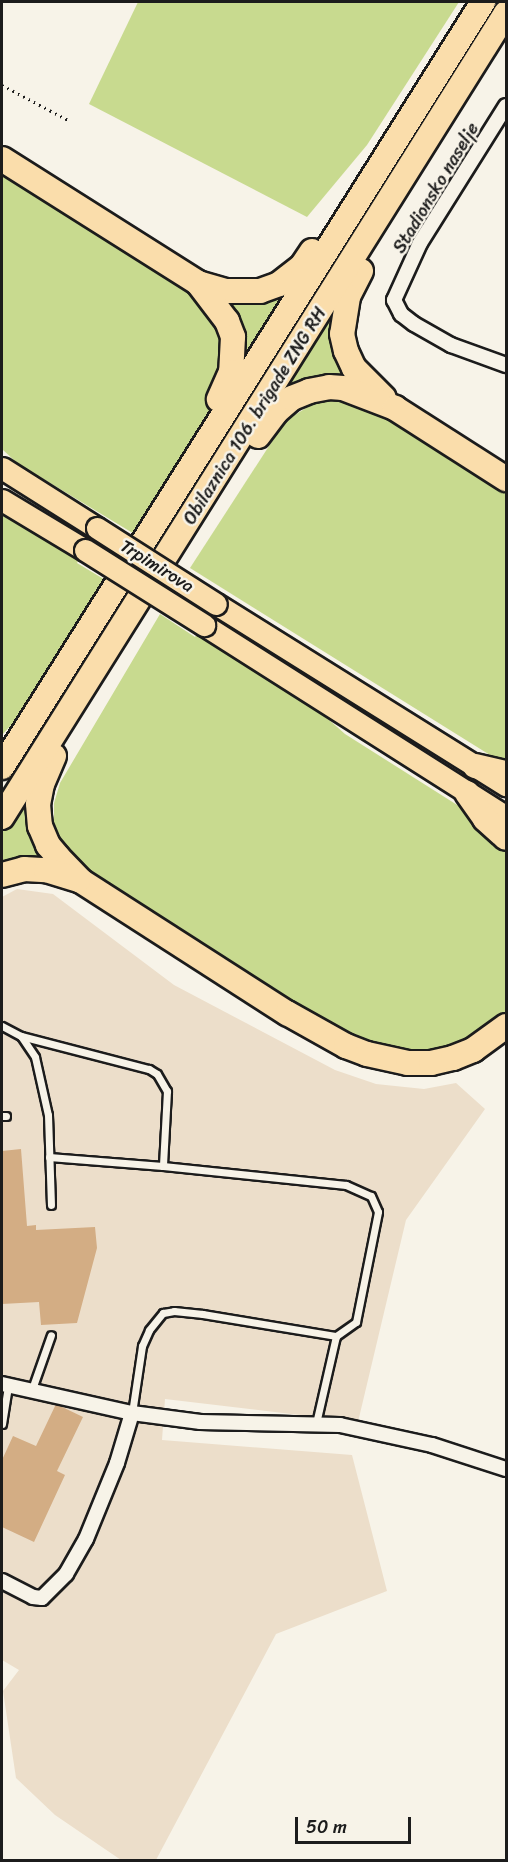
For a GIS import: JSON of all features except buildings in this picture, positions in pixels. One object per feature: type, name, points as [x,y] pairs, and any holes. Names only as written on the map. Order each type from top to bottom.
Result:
[{"type":"highway","name":"Obilaznica 106. brigade ZNG RH","points":[[2,767],[483,2]]},
{"type":"highway","name":"Obilaznica 106. brigade ZNG RH","points":[[2,817],[507,14]]},
{"type":"highway","points":[[2,159],[198,284],[226,291],[260,291],[279,284],[302,266],[324,235],[355,204]]},
{"type":"highway","points":[[381,216],[370,251],[348,297],[342,334],[346,351],[354,368],[366,383],[394,408],[507,479]]},
{"type":"highway","points":[[198,284],[226,321],[233,337],[234,353],[226,387],[216,403],[198,455]]},
{"type":"highway","points":[[219,472],[246,451],[276,412],[292,398],[309,391],[329,387],[344,388],[394,408]]},
{"type":"highway","points":[[2,742],[46,696]]},
{"type":"highway","points":[[72,706],[63,737],[42,784],[38,804],[40,826],[48,845],[81,881],[287,1013],[346,1046],[367,1054],[408,1063],[431,1063],[473,1050],[507,1026]]},
{"type":"highway","points":[[475,766],[507,773]]},
{"type":"highway","points":[[467,793],[485,819],[507,838]]},
{"type":"highway","points":[[2,876],[24,869],[46,870],[81,881]]},
{"type":"main road","name":"Trpimirova","points":[[2,468],[507,785]]},
{"type":"main road","name":"Trpimirova","points":[[2,500],[507,817]]},
{"type":"street","name":"Stadionsko naselje","points":[[507,106],[420,243],[394,300],[401,314],[414,324],[451,345],[507,365]]},
{"type":"street","points":[[4,1385],[32,1389],[132,1413],[200,1422],[316,1423],[376,1431],[421,1442],[507,1469]]},
{"type":"street","points":[[2,1581],[33,1597],[42,1598],[66,1574],[86,1539],[117,1463],[132,1413]]},
{"type":"lane","points":[[2,1026],[21,1036],[157,1074],[166,1091],[163,1166]]},
{"type":"lane","points":[[21,1036],[35,1057],[48,1115],[51,1205]]},
{"type":"lane","points":[[49,1157],[346,1185],[371,1196],[378,1212],[356,1322],[336,1336],[316,1423]]},
{"type":"lane","points":[[132,1413],[142,1346],[149,1330],[163,1313],[174,1311],[203,1314],[336,1336]]},
{"type":"lane","points":[[32,1389],[51,1335]]},
{"type":"lane","points":[[2,1424],[4,1385]]},
{"type":"path","points":[[2,85],[68,120]]},
{"type":"shaded area","points":[[17,889],[53,894],[174,985],[335,1070],[376,1084],[424,1089],[456,1083],[485,1109],[406,1220],[358,1422],[165,1399],[162,1440],[352,1455],[387,1591],[276,1634],[156,1860],[121,1860],[55,1815],[16,1778],[3,1691],[19,1670],[2,1660],[2,897]]},
{"type":"green space","points":[[138,2],[459,2],[367,145],[307,217],[89,104]]},
{"type":"green space","points":[[2,169],[189,286],[219,316],[224,383],[193,446],[136,535],[17,463],[2,449]]},
{"type":"green space","points":[[291,284],[243,373],[223,296]]},
{"type":"green space","points":[[333,306],[355,379],[279,392]]},
{"type":"green space","points":[[358,399],[506,488],[506,765],[190,568],[280,429],[293,416],[316,402]]},
{"type":"green space","points":[[2,508],[80,557],[77,563],[107,581],[22,713],[2,735]]},
{"type":"green space","points":[[160,614],[195,637],[199,632],[310,703],[345,734],[473,815],[506,844],[506,1021],[490,1035],[425,1057],[339,1034],[89,878],[61,847],[54,825],[54,803],[60,783]]},
{"type":"green space","points":[[29,789],[52,861],[2,866],[2,833]]}]
